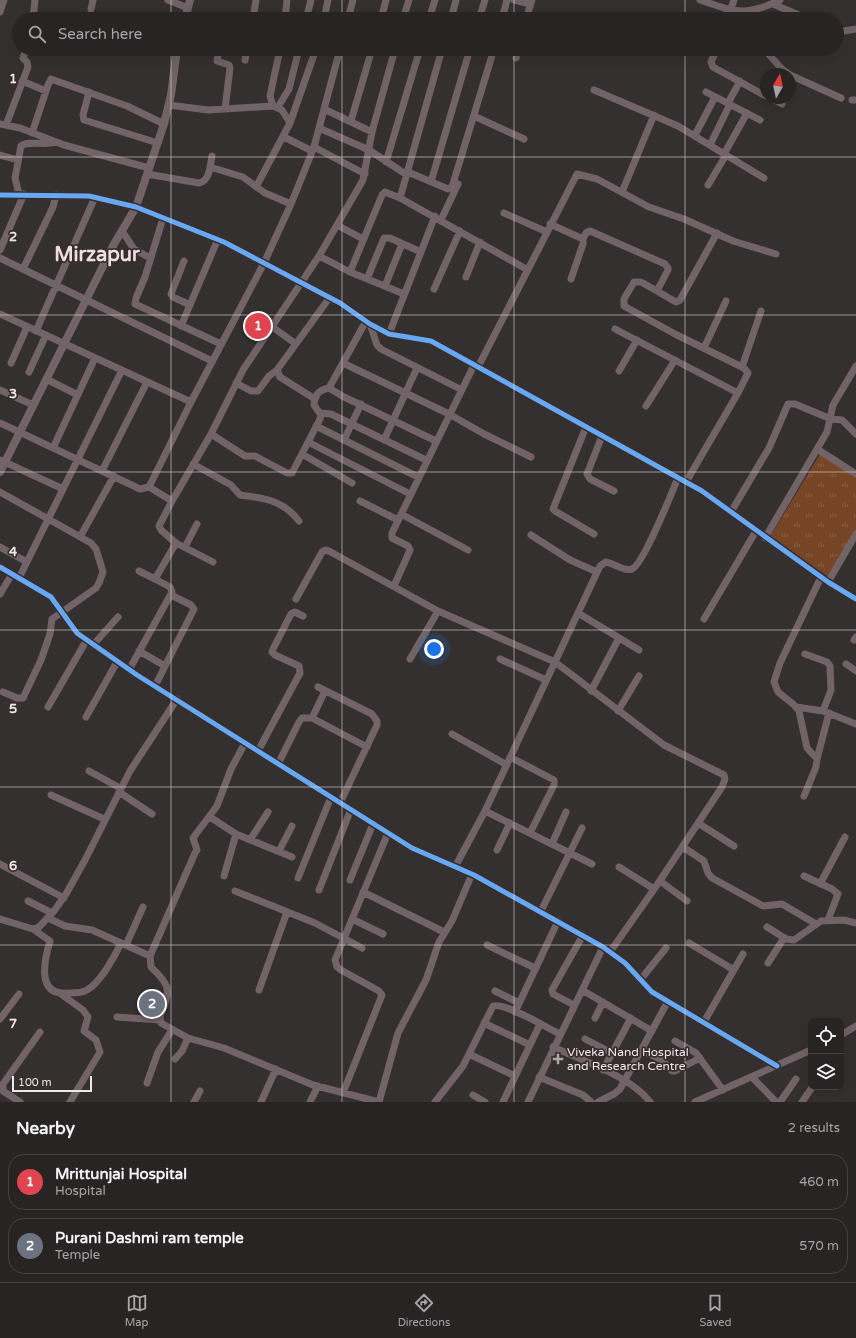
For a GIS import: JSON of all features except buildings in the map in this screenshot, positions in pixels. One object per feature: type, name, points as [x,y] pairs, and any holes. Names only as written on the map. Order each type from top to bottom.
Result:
[{"type":"main road","points":[[0,472],[2,461],[20,432],[86,300],[136,207],[164,124],[169,105],[176,56]]},
{"type":"street","points":[[0,12],[4,0]]},
{"type":"street","points":[[34,12],[35,0]]},
{"type":"street","points":[[91,9],[93,0]]},
{"type":"street","points":[[168,0],[189,4]]},
{"type":"street","points":[[254,12],[256,0]]},
{"type":"street","points":[[286,12],[287,0]]},
{"type":"street","points":[[308,12],[311,0]]},
{"type":"street","points":[[325,12],[328,0]]},
{"type":"street","points":[[350,12],[353,0]]},
{"type":"street","points":[[383,12],[386,0]]},
{"type":"street","points":[[405,12],[409,0]]},
{"type":"street","points":[[431,12],[435,0]]},
{"type":"street","points":[[453,12],[456,0]]},
{"type":"street","points":[[481,12],[484,0]]},
{"type":"street","points":[[504,12],[507,0]]},
{"type":"street","points":[[514,0],[531,2],[528,12]]},
{"type":"street","points":[[700,0],[731,11],[747,11],[773,4],[780,0]]},
{"type":"street","points":[[731,11],[734,0]]},
{"type":"street","points":[[773,4],[792,12]]},
{"type":"street","points":[[844,31],[856,29]]},
{"type":"street","points":[[24,56],[23,58],[27,62],[28,67],[3,124],[148,171],[199,183],[206,181],[212,156]]},
{"type":"street","points":[[217,56],[217,61],[229,65],[230,68],[225,109]]},
{"type":"street","points":[[245,60],[246,56]]},
{"type":"street","points":[[275,107],[270,96],[279,56]]},
{"type":"street","points":[[275,107],[289,89],[297,56]]},
{"type":"street","points":[[256,187],[290,123],[314,56]]},
{"type":"street","points":[[149,487],[212,361],[264,263],[291,204],[313,149],[338,56]]},
{"type":"street","points":[[351,121],[370,56]]},
{"type":"street","points":[[214,562],[176,543],[161,530],[159,526],[193,464],[212,434],[243,370],[271,326],[320,256],[365,174],[372,132],[393,56]]},
{"type":"street","points":[[386,162],[418,56]]},
{"type":"street","points":[[400,198],[440,56]]},
{"type":"street","points":[[431,182],[468,56]]},
{"type":"street","points":[[453,189],[492,56]]},
{"type":"street","points":[[714,56],[711,65],[760,93]]},
{"type":"street","points":[[770,56],[781,68]]},
{"type":"street","points":[[796,77],[841,98]]},
{"type":"street","points":[[32,133],[49,81],[55,79],[127,106],[164,124]]},
{"type":"street","points":[[22,81],[46,91]]},
{"type":"street","points":[[710,145],[740,81]]},
{"type":"street","points":[[594,90],[654,115],[695,135],[764,178]]},
{"type":"street","points":[[89,92],[83,115],[84,120],[158,143]]},
{"type":"street","points":[[706,92],[760,120]]},
{"type":"street","points":[[695,135],[715,97]]},
{"type":"street","points":[[169,105],[208,110],[275,107],[282,110],[290,123]]},
{"type":"street","points":[[324,109],[372,132]]},
{"type":"street","points":[[708,185],[747,113]]},
{"type":"street","points":[[622,192],[654,115]]},
{"type":"street","points":[[474,116],[524,139]]},
{"type":"street","points":[[319,128],[369,150],[386,162],[407,173],[453,189]]},
{"type":"street","points":[[284,136],[365,174]]},
{"type":"street","points":[[22,194],[15,182],[19,150],[24,144],[46,145],[56,142]]},
{"type":"street","points":[[0,155],[18,160]]},
{"type":"street","points":[[210,166],[243,178],[265,193],[291,204]]},
{"type":"street","points":[[394,586],[410,550],[408,546],[391,536],[399,517],[449,414],[528,270],[550,224],[577,174],[596,179],[649,206],[717,234],[776,254]]},
{"type":"street","points":[[389,334],[421,252],[460,178]]},
{"type":"street","points":[[350,272],[383,193],[400,198],[438,218],[528,270]]},
{"type":"street","points":[[0,250],[2,239],[22,194]]},
{"type":"street","points":[[0,195],[22,194],[95,197],[136,207],[218,239],[330,297],[368,323],[389,334],[431,341],[702,491],[821,578],[856,599]]},
{"type":"street","points":[[23,270],[53,207],[56,195]]},
{"type":"street","points":[[36,331],[95,197]]},
{"type":"street","points":[[504,213],[547,232]]},
{"type":"street","points":[[163,218],[135,304],[221,344]]},
{"type":"street","points":[[550,224],[583,239]]},
{"type":"street","points":[[337,225],[363,239]]},
{"type":"street","points":[[122,231],[134,249],[150,258]]},
{"type":"street","points":[[434,289],[460,231]]},
{"type":"street","points":[[571,280],[583,244],[583,239],[586,233],[590,231],[665,264],[668,270],[656,291]]},
{"type":"street","points":[[686,482],[748,373],[742,366],[624,306],[624,299],[634,282],[641,282],[674,301],[680,300],[717,234]]},
{"type":"street","points":[[367,279],[384,238],[390,238],[421,252]]},
{"type":"street","points":[[181,326],[218,239]]},
{"type":"street","points":[[466,277],[480,242]]},
{"type":"street","points":[[385,286],[402,244]]},
{"type":"street","points":[[320,256],[350,272],[404,294]]},
{"type":"street","points":[[0,258],[212,361]]},
{"type":"street","points":[[184,261],[171,294],[173,297],[190,305]]},
{"type":"street","points":[[236,383],[251,391],[258,391],[268,376],[277,370],[330,297]]},
{"type":"street","points":[[704,348],[726,301]]},
{"type":"street","points":[[742,366],[761,311]]},
{"type":"street","points":[[0,314],[191,402]]},
{"type":"street","points":[[368,323],[377,345],[381,349],[462,390]]},
{"type":"street","points":[[368,323],[329,388],[319,392],[315,399],[316,409],[320,413],[331,414],[426,460]]},
{"type":"street","points":[[271,326],[296,344]]},
{"type":"street","points":[[11,363],[27,327]]},
{"type":"street","points":[[615,329],[738,393]]},
{"type":"street","points":[[29,372],[46,336]]},
{"type":"street","points":[[619,371],[637,340]]},
{"type":"street","points":[[53,448],[95,358]]},
{"type":"street","points":[[646,406],[675,360]]},
{"type":"street","points":[[343,363],[449,414],[484,434],[531,457]]},
{"type":"street","points":[[765,538],[827,432],[833,405],[856,366]]},
{"type":"street","points":[[384,440],[417,368]]},
{"type":"street","points":[[19,578],[122,370]]},
{"type":"street","points":[[277,370],[280,377],[315,399]]},
{"type":"street","points":[[46,379],[78,395]]},
{"type":"street","points":[[102,471],[147,382]]},
{"type":"street","points":[[329,388],[338,394],[436,441]]},
{"type":"street","points":[[0,390],[33,405]]},
{"type":"street","points":[[344,440],[361,404]]},
{"type":"street","points":[[731,512],[770,448],[788,404],[795,404],[831,419],[844,422],[856,434]]},
{"type":"street","points":[[212,434],[245,456],[255,456],[287,474],[294,471],[320,419],[320,413]]},
{"type":"street","points":[[0,423],[140,489],[149,487],[172,501]]},
{"type":"street","points":[[316,426],[418,477]]},
{"type":"street","points":[[586,427],[553,509],[555,512],[594,534]]},
{"type":"street","points":[[602,436],[587,474],[590,479],[614,491]]},
{"type":"street","points":[[308,442],[410,494]]},
{"type":"street","points":[[817,449],[856,474]]},
{"type":"street","points":[[302,454],[352,483]]},
{"type":"street","points":[[2,461],[63,489]]},
{"type":"street","points":[[193,464],[231,485],[240,494],[279,503],[292,512],[299,521]]},
{"type":"street","points":[[80,537],[114,476]]},
{"type":"street","points":[[455,867],[485,811],[600,566],[606,562],[629,570],[636,567],[651,540],[678,478]]},
{"type":"street","points":[[0,492],[48,518],[94,546],[102,572],[102,578],[96,588],[51,621],[50,634],[41,660],[23,698],[17,698],[2,692]]},
{"type":"street","points":[[360,501],[399,517],[468,550]]},
{"type":"street","points":[[185,547],[197,524]]},
{"type":"street","points":[[704,619],[756,531]]},
{"type":"street","points":[[828,582],[856,534]]},
{"type":"street","points":[[531,535],[570,560],[597,572]]},
{"type":"street","points":[[155,579],[176,543]]},
{"type":"street","points":[[0,547],[26,562]]},
{"type":"street","points":[[296,599],[322,552],[326,550],[438,611],[554,662],[590,691],[664,745],[724,774],[724,782],[698,823],[660,881],[610,952]]},
{"type":"street","points":[[0,567],[51,597],[77,633],[93,646],[129,670],[412,848],[472,874],[603,946],[625,963],[652,992],[777,1066]]},
{"type":"street","points":[[129,670],[172,592],[170,587],[139,571]]},
{"type":"street","points":[[0,594],[12,574]]},
{"type":"street","points":[[817,759],[807,748],[799,711],[778,692],[774,682],[775,675],[821,578]]},
{"type":"street","points":[[155,686],[194,609],[191,605],[171,595]]},
{"type":"street","points":[[410,659],[438,611]]},
{"type":"street","points":[[258,751],[300,673],[299,666],[275,655],[272,652],[273,649],[291,614],[295,612],[303,616]]},
{"type":"street","points":[[578,613],[639,650]]},
{"type":"street","points":[[93,646],[118,617]]},
{"type":"street","points":[[590,691],[619,638]]},
{"type":"street","points":[[48,707],[86,641]]},
{"type":"street","points":[[139,652],[165,666]]},
{"type":"street","points":[[804,796],[816,768],[831,690],[830,666],[827,662],[805,654]]},
{"type":"street","points":[[500,659],[546,680]]},
{"type":"street","points":[[86,717],[117,662]]},
{"type":"street","points":[[846,664],[856,670]]},
{"type":"street","points":[[618,711],[639,676]]},
{"type":"street","points":[[318,687],[376,717],[377,725],[340,803]]},
{"type":"street","points":[[312,718],[325,691]]},
{"type":"street","points":[[33,929],[39,927],[64,898],[120,790],[177,699]]},
{"type":"street","points":[[796,707],[826,712],[856,724]]},
{"type":"street","points":[[278,764],[302,718],[312,718],[367,747]]},
{"type":"street","points":[[452,734],[506,764]]},
{"type":"street","points":[[160,1020],[167,1001],[168,989],[162,978],[151,967],[150,956],[196,853],[197,850],[193,838],[210,817],[220,800],[229,775],[244,743]]},
{"type":"street","points":[[510,757],[554,780],[554,785],[530,833]]},
{"type":"street","points":[[89,771],[120,790],[152,814]]},
{"type":"street","points":[[51,795],[104,820]]},
{"type":"street","points":[[298,878],[331,797]]},
{"type":"street","points":[[319,890],[351,809]]},
{"type":"street","points":[[485,811],[592,864]]},
{"type":"street","points":[[250,840],[268,812]]},
{"type":"street","points":[[552,844],[566,812]]},
{"type":"street","points":[[210,817],[236,834],[292,857]]},
{"type":"street","points":[[497,850],[510,823]]},
{"type":"street","points":[[698,823],[734,846]]},
{"type":"street","points":[[350,880],[373,824]]},
{"type":"street","points":[[279,851],[292,826]]},
{"type":"street","points":[[541,911],[582,828]]},
{"type":"street","points":[[343,1093],[382,998],[379,991],[337,967],[335,960],[388,833]]},
{"type":"street","points":[[224,876],[236,834]]},
{"type":"street","points":[[820,884],[845,837]]},
{"type":"street","points":[[682,847],[704,861],[708,873],[712,878],[763,906],[782,904],[816,924]]},
{"type":"street","points":[[0,864],[64,898]]},
{"type":"street","points":[[619,867],[654,889]]},
{"type":"street","points":[[117,1017],[160,1020],[161,1023],[188,1038],[224,1048],[318,1086],[379,1102],[398,1033],[428,976],[431,962],[444,932],[452,921],[472,874]]},
{"type":"street","points":[[804,876],[836,891],[838,894],[828,920]]},
{"type":"street","points":[[660,881],[687,901]]},
{"type":"street","points":[[235,891],[315,923],[362,948]]},
{"type":"street","points":[[363,892],[444,932]]},
{"type":"street","points":[[28,901],[65,926],[87,928],[150,956]]},
{"type":"street","points":[[61,994],[84,991],[90,988],[111,963],[124,944],[143,907]]},
{"type":"street","points":[[259,990],[287,912]]},
{"type":"street","points":[[0,919],[33,929],[50,941],[43,968],[44,975],[50,988],[83,1010],[88,1017],[84,1031],[96,1040],[100,1052],[70,1102]]},
{"type":"street","points":[[352,919],[383,934]]},
{"type":"street","points":[[767,926],[784,938],[794,940],[816,924],[828,920],[856,923]]},
{"type":"street","points":[[515,1012],[558,921]]},
{"type":"street","points":[[574,1005],[553,994],[552,990],[583,935]]},
{"type":"street","points":[[768,963],[784,938]]},
{"type":"street","points":[[689,944],[734,970]]},
{"type":"street","points":[[488,945],[535,968]]},
{"type":"street","points":[[528,1102],[553,1047],[603,946]]},
{"type":"street","points":[[640,980],[666,948]]},
{"type":"street","points":[[704,1022],[743,954]]},
{"type":"street","points":[[495,990],[519,1003]]},
{"type":"street","points":[[582,990],[652,1031]]},
{"type":"street","points":[[0,1019],[19,994]]},
{"type":"street","points":[[598,1102],[617,1092],[625,1081],[668,1001]]},
{"type":"street","points":[[595,1018],[603,1002]]},
{"type":"street","points":[[435,1102],[463,1066],[491,1009],[495,1005],[515,1012],[560,1034]]},
{"type":"street","points":[[602,1070],[631,1018]]},
{"type":"street","points":[[484,1023],[530,1045]]},
{"type":"street","points":[[503,1102],[540,1024]]},
{"type":"street","points":[[844,1033],[856,1026]]},
{"type":"street","points":[[147,1083],[158,1052],[172,1030]]},
{"type":"street","points":[[20,1102],[3,1091],[3,1076],[40,1032]]},
{"type":"street","points":[[175,1059],[182,1051],[188,1038]]},
{"type":"street","points":[[585,1039],[612,1053]]},
{"type":"street","points":[[675,1041],[693,1051],[700,1058],[723,1090]]},
{"type":"street","points":[[553,1047],[625,1081],[640,1091],[650,1102]]},
{"type":"street","points":[[642,1050],[662,1060],[672,1071],[675,1071],[700,1058]]},
{"type":"street","points":[[697,1102],[808,1051]]},
{"type":"street","points":[[469,1054],[515,1076]]},
{"type":"street","points":[[261,1102],[276,1069]]},
{"type":"street","points":[[539,1077],[583,1095],[591,1102]]},
{"type":"street","points":[[752,1077],[776,1102]]},
{"type":"street","points":[[780,1102],[796,1079]]},
{"type":"street","points":[[310,1102],[318,1086]]},
{"type":"street","points":[[802,1102],[810,1090]]},
{"type":"street","points":[[195,1102],[200,1091]]},
{"type":"street","points":[[473,1095],[485,1102]]},
{"type":"green space","points":[[820,454],[856,476],[856,536],[830,578],[770,537]]},
{"type":"cycle path","points":[[0,195],[89,196],[136,207],[224,242],[340,303],[370,324],[389,334],[431,341],[702,491],[828,582],[856,599]]},
{"type":"cycle path","points":[[0,567],[51,597],[77,633],[137,675],[412,848],[474,875],[603,947],[625,963],[652,992],[777,1066]]},
{"type":"place","name":"Mrittunjai Hospital","points":[[258,326]]},
{"type":"place","name":"Purani Dashmi ram temple","points":[[152,1004]]},
{"type":"place","name":"Viveka Nand Hospital and Research Centre","points":[[558,1059]]},
{"type":"district","name":"Mirzapur","points":[[97,254]]}]
